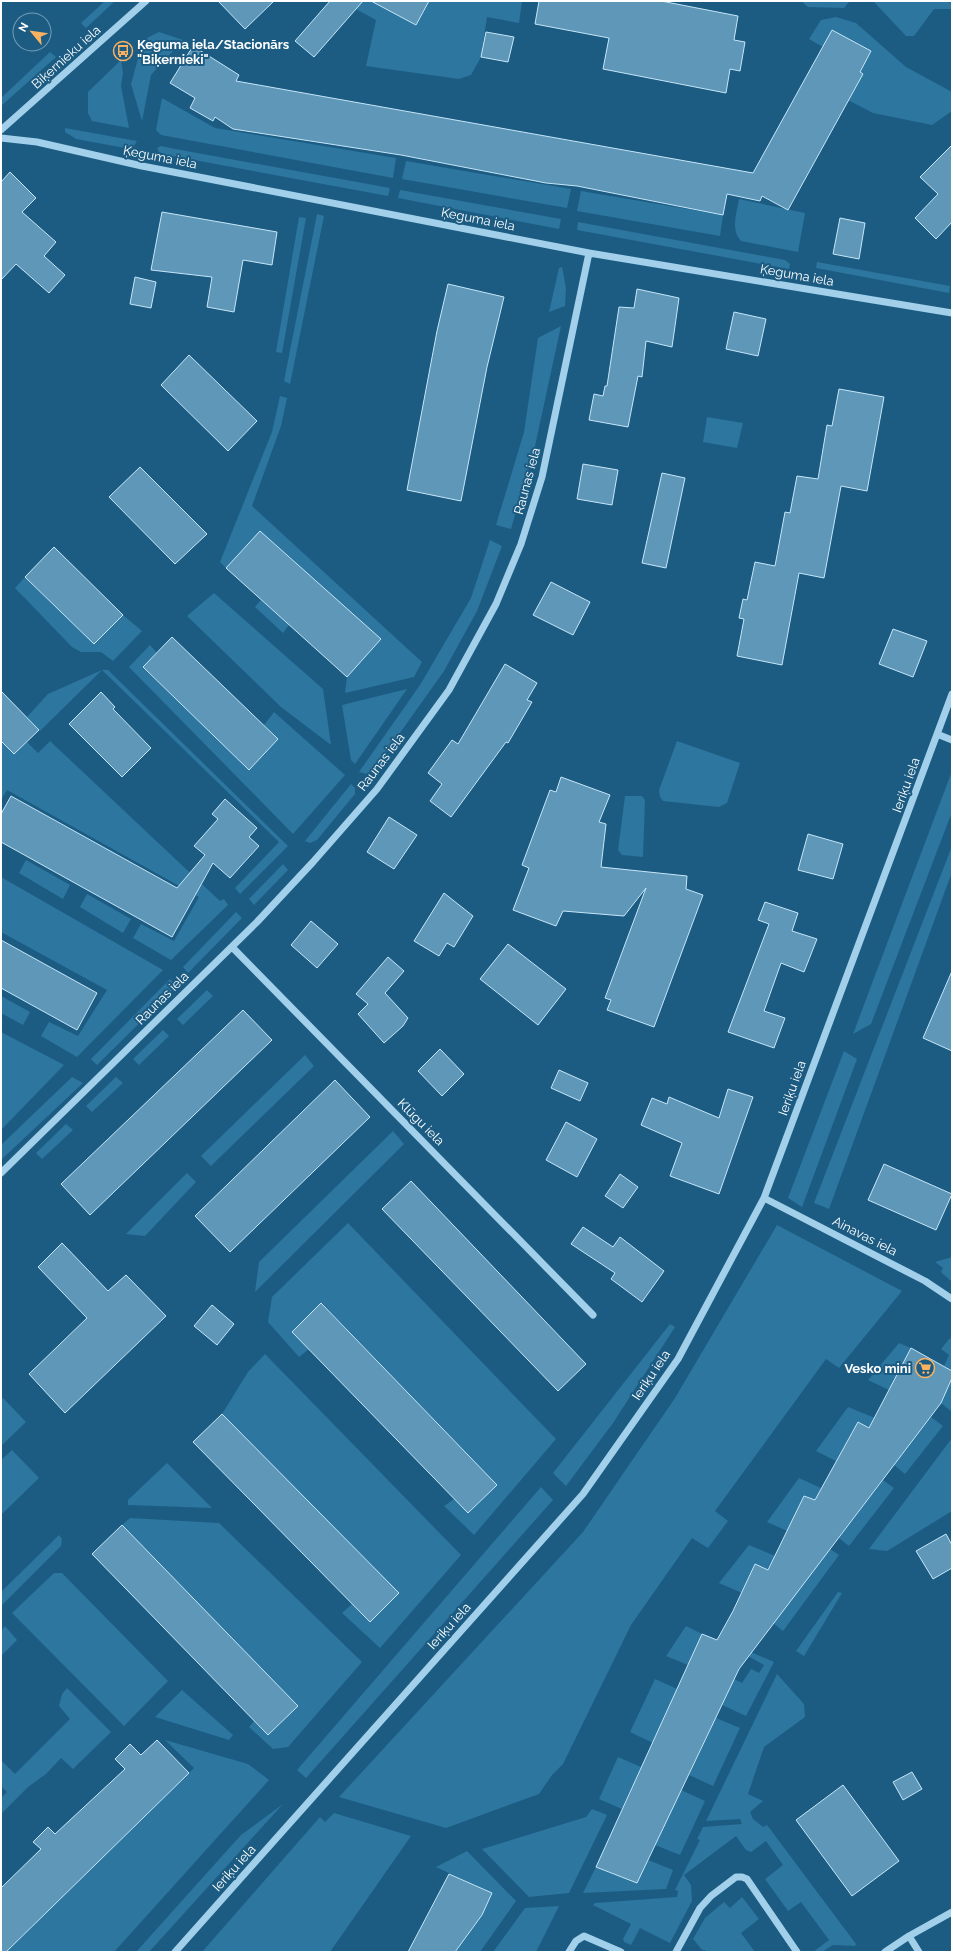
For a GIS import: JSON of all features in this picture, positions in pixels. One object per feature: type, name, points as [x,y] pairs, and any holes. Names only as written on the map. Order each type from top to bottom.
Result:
[{"type":"street","name":"Biķernieku iela","points":[[1,130],[146,1]]},
{"type":"street","name":"Ķeguma iela","points":[[1,138],[38,142],[142,166],[588,253],[952,313]]},
{"type":"street","name":"Raunas iela","points":[[1,1173],[232,947],[313,862],[377,789],[449,690],[496,604],[521,544],[542,477],[588,253]]},
{"type":"street","name":"Ieriķu iela","points":[[175,1952],[583,1494],[678,1359],[764,1198],[952,694]]},
{"type":"street","points":[[937,734],[952,740]]},
{"type":"street","name":"Klūgu iela","points":[[232,947],[593,1315]]},
{"type":"street","name":"Ainavas iela","points":[[764,1198],[925,1281],[952,1299]]},
{"type":"street","points":[[676,1952],[700,1908],[711,1896],[736,1877],[747,1879],[767,1906],[771,1916],[797,1952]]},
{"type":"street","points":[[885,1952],[908,1936],[952,1912]]},
{"type":"street","points":[[569,1952],[576,1941],[584,1936],[621,1952]]},
{"type":"street","points":[[908,1936],[919,1952]]},
{"type":"shaded area","points":[[105,1],[115,1],[86,28],[81,23]]},
{"type":"shaded area","points":[[341,1],[371,1],[416,25],[429,1],[522,1],[519,23],[487,17],[481,57],[471,75],[459,79],[366,66],[376,20]]},
{"type":"shaded area","points":[[801,1],[849,2],[844,8],[808,7]]},
{"type":"shaded area","points":[[873,1],[948,1],[952,4],[952,9],[934,9],[914,36],[906,36]]},
{"type":"shaded area","points":[[836,17],[856,23],[906,67],[952,92],[952,111],[932,125],[873,113],[848,100],[863,74],[860,72],[871,51],[832,30],[823,47],[809,39],[821,20]]},
{"type":"shaded area","points":[[159,32],[183,40],[151,75],[142,121],[131,84],[143,40]]},
{"type":"shaded area","points":[[50,52],[56,57],[1,106],[1,98]]},
{"type":"shaded area","points":[[121,60],[123,73],[121,86],[129,128],[92,121],[88,113],[88,92]]},
{"type":"shaded area","points":[[162,98],[215,128],[396,158],[393,178],[161,135],[156,130]]},
{"type":"shaded area","points":[[65,128],[137,141],[134,146],[125,148],[76,139],[65,132]]},
{"type":"shaded area","points":[[161,146],[390,188],[388,196],[167,155],[159,152],[157,148]]},
{"type":"shaded area","points":[[406,161],[571,189],[567,208],[402,179]]},
{"type":"shaded area","points":[[400,190],[561,219],[559,229],[398,198]]},
{"type":"shaded area","points":[[581,191],[723,215],[720,236],[577,211]]},
{"type":"shaded area","points":[[739,199],[805,213],[798,252],[741,241],[735,226]]},
{"type":"shaded area","points":[[317,214],[324,216],[290,384],[284,381]]},
{"type":"shaded area","points":[[299,217],[306,218],[282,353],[276,352]]},
{"type":"shaded area","points":[[578,222],[785,260],[790,264],[789,269],[577,230]]},
{"type":"shaded area","points":[[817,262],[950,286],[949,293],[816,268]]},
{"type":"shaded area","points":[[562,267],[566,288],[565,306],[549,312],[559,268]]},
{"type":"shaded area","points":[[561,326],[535,446],[511,529],[496,525],[524,432],[538,338]]},
{"type":"shaded area","points":[[280,396],[287,398],[281,426],[252,506],[422,662],[414,677],[345,693],[347,677],[380,639],[260,531],[226,568],[220,562],[272,432]]},
{"type":"shaded area","points":[[707,417],[743,423],[737,448],[703,442]]},
{"type":"shaded area","points":[[490,540],[502,546],[477,611],[444,671],[373,771],[366,774],[359,772],[420,685],[471,598]]},
{"type":"shaded area","points":[[25,577],[94,644],[123,615],[142,631],[113,661],[101,652],[81,652],[72,647],[15,588]]},
{"type":"shaded area","points":[[214,593],[323,689],[331,745],[281,707],[187,616]]},
{"type":"shaded area","points":[[261,600],[289,625],[283,633],[255,607]]},
{"type":"shaded area","points":[[150,645],[157,653],[143,668],[249,769],[278,739],[264,725],[274,712],[345,775],[293,834],[129,667]]},
{"type":"shaded area","points":[[102,670],[108,670],[288,846],[240,894],[235,888],[279,842]]},
{"type":"shaded area","points":[[102,670],[40,731],[27,717],[48,694]]},
{"type":"shaded area","points":[[407,689],[355,764],[351,760],[342,705]]},
{"type":"shaded area","points":[[2,741],[14,754],[27,742],[38,753],[50,741],[220,901],[224,899],[228,905],[171,960],[133,938],[141,924],[174,941],[199,897],[7,790],[1,800]]},
{"type":"shaded area","points":[[677,741],[740,763],[727,803],[719,807],[663,801],[660,797],[659,790]]},
{"type":"shaded area","points":[[952,771],[952,812],[871,1024],[853,1034]]},
{"type":"shaded area","points":[[351,784],[355,788],[355,794],[317,840],[310,843],[305,841]]},
{"type":"shaded area","points":[[625,796],[642,796],[645,800],[643,857],[622,855],[618,850]]},
{"type":"shaded area","points":[[952,846],[952,872],[829,1209],[814,1203]]},
{"type":"shaded area","points":[[26,860],[70,885],[63,899],[19,873]]},
{"type":"shaded area","points":[[283,864],[288,870],[254,905],[249,899]]},
{"type":"shaded area","points":[[1,877],[163,970],[77,1057],[41,1036],[49,1022],[78,1036],[107,990],[1,932]]},
{"type":"shaded area","points":[[87,894],[131,919],[123,933],[80,907]]},
{"type":"shaded area","points":[[236,912],[242,918],[188,973],[183,967]]},
{"type":"shaded area","points":[[170,979],[177,986],[97,1065],[91,1059]]},
{"type":"shaded area","points":[[207,990],[213,996],[183,1025],[177,1019]]},
{"type":"shaded area","points":[[1,996],[30,1012],[23,1025],[1,1013]]},
{"type":"shaded area","points":[[163,1030],[169,1036],[139,1065],[133,1059]]},
{"type":"shaded area","points":[[1,1032],[64,1065],[1,1130]]},
{"type":"shaded area","points":[[844,1051],[857,1059],[802,1207],[788,1198]]},
{"type":"shaded area","points":[[305,1055],[314,1066],[211,1166],[201,1156]]},
{"type":"shaded area","points":[[72,1077],[83,1083],[1,1160],[1,1145]]},
{"type":"shaded area","points":[[116,1077],[123,1083],[92,1112],[86,1106]]},
{"type":"shaded area","points":[[66,1124],[73,1130],[42,1159],[36,1153]]},
{"type":"shaded area","points":[[393,1131],[404,1144],[255,1292],[259,1262]]},
{"type":"shaded area","points":[[187,1173],[196,1182],[145,1236],[126,1234]]},
{"type":"shaded area","points":[[348,1223],[556,1439],[474,1535],[444,1506],[454,1499],[468,1513],[497,1485],[322,1303],[309,1349],[299,1357],[268,1322],[272,1297]]},
{"type":"shaded area","points":[[777,1225],[902,1291],[839,1368],[826,1359],[715,1511],[728,1521],[708,1548],[692,1538],[631,1625],[563,1764],[552,1775],[539,1794],[446,1828],[339,1797],[583,1532],[675,1398]]},
{"type":"shaded area","points":[[952,1257],[952,1282],[941,1272],[943,1268],[935,1262]]},
{"type":"shaded area","points":[[670,1324],[675,1327],[613,1423],[566,1486],[553,1473]]},
{"type":"shaded area","points":[[950,1338],[952,1340],[952,1371],[944,1366],[949,1355],[941,1349]]},
{"type":"shaded area","points":[[899,1343],[911,1348],[889,1390],[868,1380]]},
{"type":"shaded area","points":[[265,1354],[461,1555],[380,1648],[342,1613],[352,1604],[370,1622],[399,1593],[222,1414],[248,1372]]},
{"type":"shaded area","points":[[952,1378],[952,1412],[941,1403]]},
{"type":"shaded area","points":[[3,1398],[26,1422],[1,1446],[1,1399]]},
{"type":"shaded area","points":[[848,1407],[875,1418],[870,1428],[858,1422],[836,1461],[816,1451]]},
{"type":"shaded area","points":[[931,1417],[943,1426],[905,1474],[894,1465]]},
{"type":"shaded area","points":[[952,1438],[952,1511],[887,1551],[869,1549]]},
{"type":"shaded area","points":[[12,1450],[39,1478],[1,1515],[1,1460]]},
{"type":"shaded area","points":[[167,1463],[212,1508],[128,1505],[128,1500]]},
{"type":"shaded area","points":[[799,1478],[821,1488],[815,1501],[804,1496],[787,1531],[767,1522]]},
{"type":"shaded area","points":[[883,1480],[894,1488],[849,1546],[839,1538]]},
{"type":"shaded area","points":[[541,1487],[553,1500],[306,1778],[297,1770]]},
{"type":"shaded area","points":[[130,1518],[219,1523],[362,1662],[288,1747],[273,1749],[249,1727],[254,1721],[268,1735],[297,1706],[122,1525]]},
{"type":"shaded area","points":[[59,1535],[62,1539],[61,1546],[1,1606],[1,1592]]},
{"type":"shaded area","points":[[749,1545],[775,1556],[767,1570],[755,1564],[742,1593],[719,1583]]},
{"type":"shaded area","points":[[830,1549],[839,1555],[783,1631],[773,1623]]},
{"type":"shaded area","points":[[54,1573],[62,1573],[168,1681],[124,1726],[12,1613]]},
{"type":"shaded area","points":[[838,1592],[842,1593],[804,1656],[796,1651]]},
{"type":"shaded area","points":[[5,1626],[17,1640],[1,1656],[1,1631]]},
{"type":"shaded area","points":[[686,1626],[702,1634],[688,1665],[666,1656]]},
{"type":"shaded area","points":[[751,1652],[774,1662],[746,1716],[722,1705],[734,1679],[742,1683],[751,1669],[759,1673],[764,1665],[748,1656]]},
{"type":"shaded area","points":[[777,1674],[804,1704],[805,1717],[764,1747],[748,1794],[763,1801],[750,1812],[753,1819],[763,1827],[767,1825],[856,1944],[855,1946],[833,1945],[822,1952],[813,1952],[829,1940],[801,1902],[788,1911],[765,1879],[783,1865],[766,1841],[751,1852],[746,1850],[736,1836],[684,1875],[691,1885],[692,1901],[670,1943],[640,1928],[631,1945],[624,1942],[623,1939],[631,1924],[593,1905],[595,1903],[677,1897],[678,1891],[675,1890],[700,1840],[697,1839],[703,1827],[742,1824],[740,1819],[706,1821]]},
{"type":"shaded area","points":[[655,1679],[677,1689],[653,1743],[630,1732]]},
{"type":"shaded area","points":[[67,1688],[111,1732],[73,1769],[61,1758],[46,1774],[28,1787],[1,1814],[1,1798],[7,1792],[1,1786],[1,1760],[15,1774],[70,1719],[59,1706],[62,1694]]},
{"type":"shaded area","points":[[182,1690],[233,1735],[229,1740],[155,1717]]},
{"type":"shaded area","points":[[716,1718],[740,1728],[713,1786],[689,1775]]},
{"type":"shaded area","points":[[165,1740],[248,1764],[269,1780],[114,1952],[6,1952],[194,1768]]},
{"type":"shaded area","points":[[618,1757],[641,1767],[622,1809],[599,1799]]},
{"type":"shaded area","points":[[681,1790],[705,1801],[680,1855],[655,1845]]},
{"type":"shaded area","points":[[283,1804],[149,1952],[136,1952],[241,1835]]},
{"type":"shaded area","points":[[592,1809],[607,1815],[569,1893],[529,1897],[482,1849],[586,1817]]},
{"type":"shaded area","points":[[334,1813],[411,1836],[330,1952],[202,1952],[320,1817],[325,1822]]},
{"type":"shaded area","points":[[467,1851],[516,1901],[480,1952],[455,1952],[482,1915],[491,1893],[436,1867]]},
{"type":"shaded area","points":[[648,1860],[673,1870],[666,1889],[583,1893],[596,1867],[637,1883]]},
{"type":"shaded area","points":[[742,1897],[759,1919],[741,1933],[755,1952],[707,1952],[702,1950],[693,1939],[705,1918],[724,1902],[730,1908]]},
{"type":"shaded area","points":[[559,1906],[536,1952],[493,1952],[525,1908]]},
{"type":"building","points":[[218,1],[274,1],[245,29]]},
{"type":"building","points":[[330,1],[363,1],[314,57],[295,41]]},
{"type":"building","points":[[371,1],[429,1],[416,25]]},
{"type":"building","points":[[539,1],[661,1],[738,16],[734,40],[745,42],[740,71],[730,69],[726,93],[603,69],[609,38],[535,24]]},
{"type":"building","points":[[832,30],[871,51],[860,72],[863,74],[788,210],[762,196],[760,201],[727,194],[723,215],[577,186],[546,183],[401,155],[233,129],[215,117],[213,121],[190,108],[195,98],[170,83],[193,46],[239,75],[236,81],[753,173]]},
{"type":"building","points":[[486,32],[514,37],[508,62],[481,57]]},
{"type":"building","points":[[952,145],[952,222],[936,239],[915,218],[938,194],[920,177]]},
{"type":"building","points":[[10,172],[36,198],[22,212],[56,242],[44,256],[65,275],[49,293],[16,264],[1,280],[1,182]]},
{"type":"building","points":[[162,212],[277,232],[272,265],[243,260],[234,312],[207,307],[212,277],[151,270]]},
{"type":"building","points":[[840,218],[865,223],[859,259],[833,254]]},
{"type":"building","points":[[135,277],[156,282],[151,308],[130,304]]},
{"type":"building","points":[[448,284],[504,297],[487,367],[461,501],[407,490],[437,331]]},
{"type":"building","points":[[637,289],[679,298],[672,347],[646,341],[642,377],[638,376],[628,427],[589,420],[594,394],[603,396],[605,386],[607,386],[619,307],[634,308]]},
{"type":"building","points":[[734,312],[766,319],[758,356],[726,349]]},
{"type":"building","points":[[189,355],[257,421],[228,451],[161,385]]},
{"type":"building","points":[[839,389],[884,397],[867,491],[841,486],[824,578],[799,573],[782,665],[737,656],[744,619],[739,618],[743,599],[747,600],[755,562],[775,566],[785,512],[790,513],[797,476],[818,479],[827,425],[832,426]]},
{"type":"building","points":[[583,464],[618,470],[612,505],[577,499]]},
{"type":"building","points":[[140,467],[207,534],[175,564],[109,497]]},
{"type":"building","points":[[662,473],[685,478],[666,568],[642,563]]},
{"type":"building","points":[[260,531],[381,639],[347,677],[226,568]]},
{"type":"building","points":[[54,547],[123,615],[94,644],[25,577]]},
{"type":"building","points":[[551,582],[590,602],[573,635],[533,615]]},
{"type":"building","points":[[893,629],[927,641],[913,677],[879,664]]},
{"type":"building","points":[[172,637],[278,739],[249,770],[143,667]]},
{"type":"building","points":[[505,664],[537,683],[527,700],[532,702],[508,743],[506,742],[451,817],[430,801],[442,784],[428,773],[452,740],[458,744]]},
{"type":"building","points":[[1,691],[39,730],[14,754],[1,741]]},
{"type":"building","points":[[101,692],[115,707],[113,709],[151,748],[122,777],[69,724]]},
{"type":"building","points":[[561,777],[610,795],[599,822],[606,824],[601,867],[687,876],[686,889],[703,895],[654,1027],[607,1010],[611,1000],[605,998],[646,888],[624,916],[563,911],[556,926],[513,910],[529,868],[522,865],[550,790],[556,792]]},
{"type":"building","points":[[11,796],[177,888],[205,855],[194,846],[218,819],[212,814],[225,799],[257,828],[249,837],[259,846],[230,878],[213,863],[172,937],[1,842],[1,814]]},
{"type":"building","points":[[389,817],[417,835],[394,869],[367,852]]},
{"type":"building","points":[[808,834],[843,844],[833,879],[798,870]]},
{"type":"building","points":[[444,893],[473,916],[454,947],[447,943],[439,956],[414,941]]},
{"type":"building","points":[[765,902],[798,913],[792,931],[817,939],[804,972],[781,963],[764,1011],[785,1018],[774,1048],[728,1032],[769,924],[758,920]]},
{"type":"building","points":[[311,921],[338,944],[317,968],[291,945]]},
{"type":"building","points":[[1,940],[97,993],[77,1030],[1,988]]},
{"type":"building","points":[[508,944],[566,989],[538,1025],[480,979]]},
{"type":"building","points":[[388,957],[404,971],[385,993],[408,1018],[403,1026],[384,1043],[358,1014],[368,1004],[356,994]]},
{"type":"building","points":[[952,971],[952,1051],[923,1038]]},
{"type":"building","points":[[243,1010],[272,1040],[90,1215],[61,1184]]},
{"type":"building","points":[[440,1049],[464,1074],[442,1096],[418,1071]]},
{"type":"building","points":[[559,1070],[588,1083],[580,1101],[551,1088]]},
{"type":"building","points":[[335,1080],[370,1117],[230,1252],[195,1216]]},
{"type":"building","points":[[728,1089],[753,1097],[719,1194],[670,1176],[682,1143],[641,1125],[652,1098],[667,1104],[669,1097],[719,1118]]},
{"type":"building","points":[[566,1122],[597,1139],[577,1177],[546,1160]]},
{"type":"building","points":[[884,1164],[952,1194],[936,1230],[868,1200]]},
{"type":"building","points":[[620,1174],[638,1187],[623,1208],[605,1196]]},
{"type":"building","points":[[411,1181],[586,1364],[558,1391],[382,1209]]},
{"type":"building","points":[[583,1227],[613,1247],[620,1237],[664,1271],[642,1302],[611,1279],[615,1273],[571,1244]]},
{"type":"building","points":[[62,1243],[108,1291],[126,1275],[166,1316],[65,1413],[29,1374],[87,1318],[38,1267]]},
{"type":"building","points":[[321,1303],[497,1485],[468,1513],[292,1332]]},
{"type":"building","points":[[212,1305],[234,1324],[217,1345],[194,1326]]},
{"type":"building","points":[[911,1348],[952,1371],[952,1378],[941,1403],[739,1669],[637,1883],[596,1867],[702,1634],[717,1640],[733,1611],[755,1564],[768,1570],[804,1496],[815,1500],[858,1422],[869,1428]]},
{"type":"building","points":[[222,1414],[399,1593],[370,1622],[193,1442]]},
{"type":"building","points":[[122,1525],[298,1706],[268,1735],[92,1554]]},
{"type":"building","points":[[946,1534],[952,1545],[952,1568],[933,1579],[916,1551]]},
{"type":"building","points":[[157,1740],[189,1773],[6,1952],[1,1952],[1,1888],[41,1849],[33,1842],[48,1827],[55,1834],[125,1769],[115,1759],[130,1744],[141,1755]]},
{"type":"building","points":[[912,1772],[922,1789],[903,1800],[893,1782]]},
{"type":"building","points":[[843,1785],[899,1861],[852,1896],[796,1820]]},
{"type":"building","points":[[449,1874],[492,1893],[482,1915],[455,1952],[408,1952]]},
{"type":"place","name":"Ķeguma iela/Stacionārs \"Biķernieki\"","points":[[123,51]]},
{"type":"place","name":"Vesko mini","points":[[925,1368]]}]
